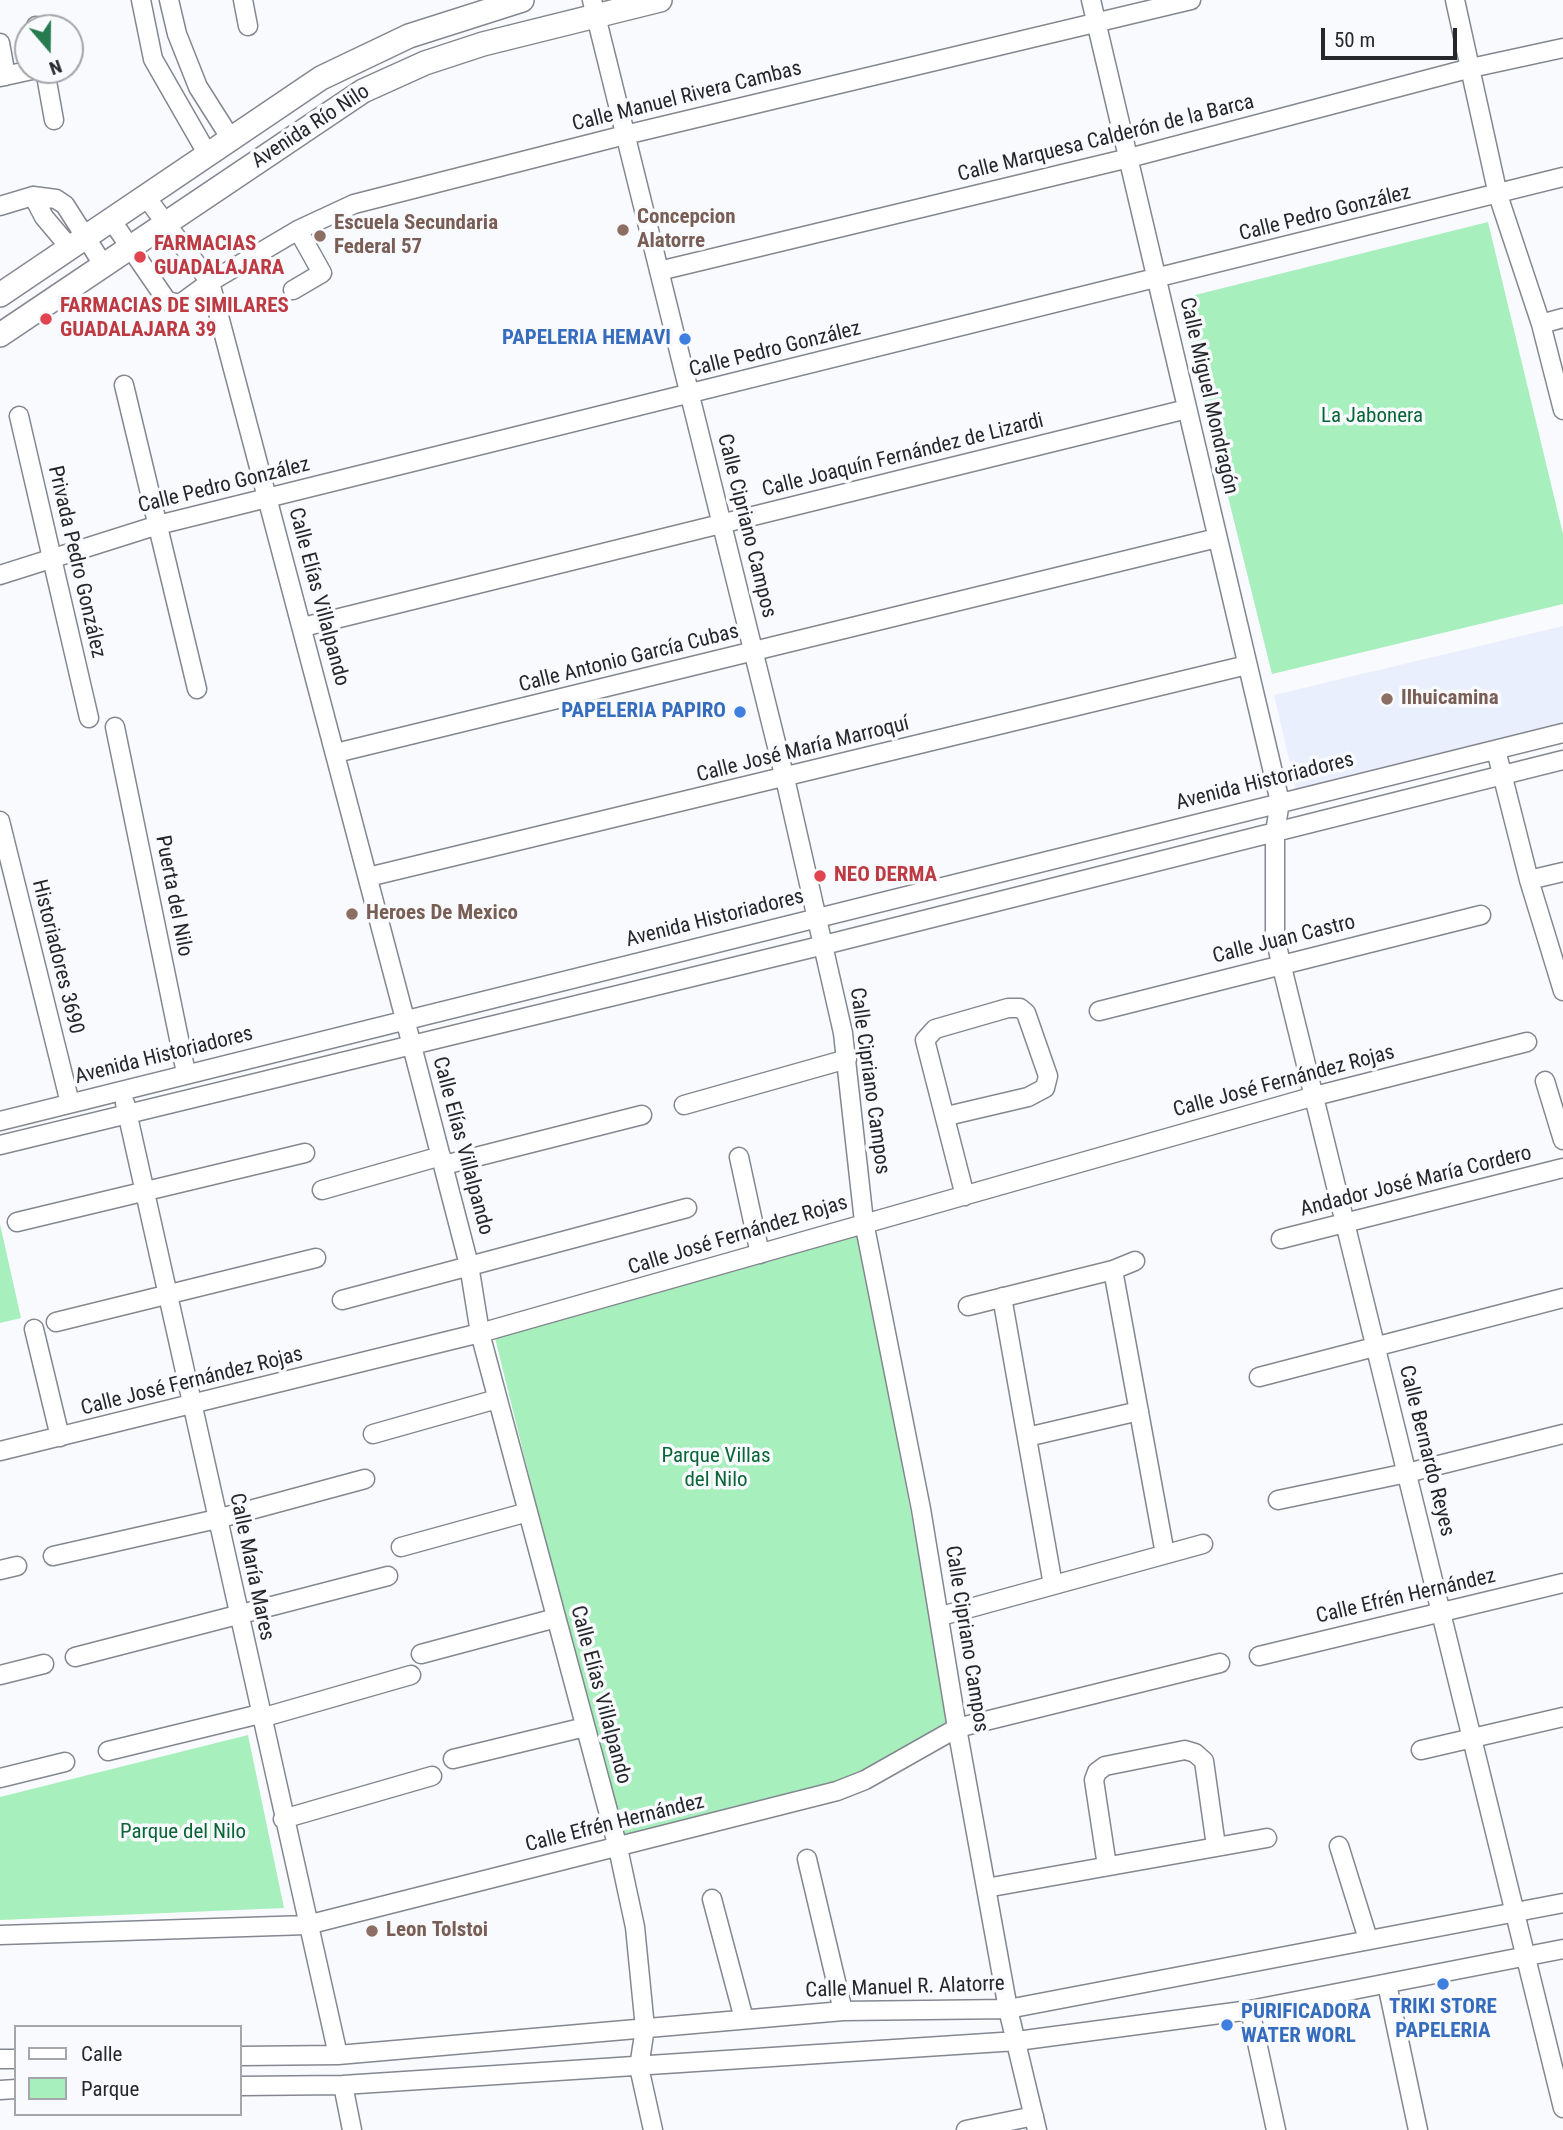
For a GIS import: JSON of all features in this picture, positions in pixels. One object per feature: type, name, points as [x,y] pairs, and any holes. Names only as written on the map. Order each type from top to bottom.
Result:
[{"type":"main road","name":"Avenida Río Nilo","points":[[0,295],[321,78],[377,49],[447,22],[522,0]]},
{"type":"main road","name":"Avenida Río Nilo","points":[[0,335],[337,106],[396,75],[594,8],[660,0]]},
{"type":"street","points":[[141,0],[153,59],[208,155]]},
{"type":"street","points":[[169,0],[177,34],[198,87],[231,139]]},
{"type":"street","points":[[243,0],[248,26]]},
{"type":"street","name":"Calle Miguel Mondragón","points":[[1091,0],[1280,802]]},
{"type":"street","name":"Calle Manuel Rivera Cambas","points":[[131,248],[171,304],[184,303],[210,282],[298,230],[354,204],[625,135],[1191,0]]},
{"type":"street","points":[[1455,0],[1498,194],[1541,324],[1563,410]]},
{"type":"street","name":"Calle Cipriano Campos","points":[[594,8],[824,945],[847,1059],[864,1222],[941,1616],[957,1728],[1008,2009],[1035,2123]]},
{"type":"street","points":[[0,43],[3,77]]},
{"type":"street","name":"Calle Marquesa Calderón de la Barca","points":[[659,271],[1129,158],[1471,68],[1563,48]]},
{"type":"street","points":[[48,84],[54,120]]},
{"type":"street","name":"Calle Pedro González","points":[[0,575],[158,525],[1563,177]]},
{"type":"street","points":[[0,206],[33,196],[56,199],[65,205],[79,244],[104,266]]},
{"type":"street","name":"Calle Elías Villalpando","points":[[146,197],[210,282],[303,627],[470,1265],[480,1333],[497,1399],[618,1848],[635,1927],[645,2028],[639,2067],[653,2130]]},
{"type":"street","points":[[112,221],[131,248]]},
{"type":"street","points":[[293,290],[322,273],[298,230]]},
{"type":"street","points":[[1541,324],[1563,318]]},
{"type":"street","points":[[124,385],[197,690]]},
{"type":"street","name":"Calle Joaquín Fernández de Lizardi","points":[[303,627],[1187,409]]},
{"type":"street","name":"Privada Pedro González","points":[[19,416],[89,718]]},
{"type":"street","name":"Calle Antonio García Cubas","points":[[335,753],[1217,538]]},
{"type":"street","name":"Calle José María Marroquí","points":[[368,877],[1247,665]]},
{"type":"street","name":"Puerta del Nilo","points":[[115,727],[186,1073]]},
{"type":"street","name":"Avenida Historiadores","points":[[0,1121],[1563,733]]},
{"type":"street","points":[[1496,750],[1529,880],[1563,991]]},
{"type":"street","points":[[0,1145],[824,945],[1563,760]]},
{"type":"street","name":"Calle Bernardo Reyes","points":[[1280,802],[1275,832],[1275,937],[1563,2108]]},
{"type":"street","name":"Historiadores 3690","points":[[0,821],[70,1103]]},
{"type":"street","points":[[1529,880],[1563,872]]},
{"type":"street","name":"Calle Juan Castro","points":[[1099,1011],[1281,963],[1481,915]]},
{"type":"street","points":[[947,1115],[1028,1097],[1045,1088],[1048,1076],[1030,1018],[1020,1009],[997,1011],[935,1030],[925,1040],[947,1115],[965,1196]]},
{"type":"street","name":"Calle José Fernández Rojas","points":[[0,1451],[192,1406],[480,1333],[1315,1096],[1527,1042]]},
{"type":"street","points":[[684,1105],[847,1059]]},
{"type":"street","points":[[1545,1081],[1563,1140]]},
{"type":"street","name":"Calle María Mares","points":[[122,1089],[283,1819],[338,2055]]},
{"type":"street","points":[[322,1190],[642,1115]]},
{"type":"street","points":[[17,1222],[305,1153]]},
{"type":"street","points":[[739,1157],[760,1254]]},
{"type":"street","name":"Andador José María Cordero","points":[[1281,1239],[1563,1168]]},
{"type":"street","points":[[342,1300],[687,1208]]},
{"type":"street","points":[[56,1322],[168,1297],[316,1258]]},
{"type":"street","points":[[968,1306],[1112,1270],[1135,1261]]},
{"type":"street","points":[[1112,1270],[1165,1554]]},
{"type":"street","points":[[1002,1297],[1053,1585]]},
{"type":"street","points":[[1259,1377],[1563,1298]]},
{"type":"street","points":[[34,1329],[60,1437]]},
{"type":"street","points":[[373,1434],[497,1399]]},
{"type":"street","points":[[1027,1437],[1139,1412]]},
{"type":"street","points":[[1278,1500],[1407,1473],[1563,1434]]},
{"type":"street","points":[[53,1556],[217,1519],[365,1479]]},
{"type":"street","points":[[401,1547],[528,1512]]},
{"type":"street","points":[[941,1616],[1203,1544]]},
{"type":"street","points":[[75,1657],[239,1617],[388,1576]]},
{"type":"street","name":"Calle Efrén Hernández","points":[[1259,1656],[1563,1583]]},
{"type":"street","points":[[421,1654],[556,1618]]},
{"type":"street","points":[[0,1675],[44,1664]]},
{"type":"street","name":"Calle Efrén Hernández","points":[[0,1935],[307,1925],[618,1848],[849,1787],[957,1728],[1220,1664]]},
{"type":"street","points":[[108,1751],[260,1716],[411,1675]]},
{"type":"street","points":[[1421,1750],[1563,1717]]},
{"type":"street","points":[[453,1759],[585,1727]]},
{"type":"street","points":[[1107,1866],[1094,1780],[1097,1772],[1105,1766],[1185,1750],[1204,1760],[1216,1846]]},
{"type":"street","points":[[0,1778],[65,1762]]},
{"type":"street","points":[[283,1819],[432,1776]]},
{"type":"street","points":[[986,1888],[1268,1838]]},
{"type":"street","points":[[1339,1846],[1368,1939]]},
{"type":"street","points":[[807,1859],[843,2011]]},
{"type":"street","points":[[712,1899],[744,2019]]},
{"type":"street","name":"Calle Manuel R. Alatorre","points":[[242,2056],[338,2055],[843,2011],[1008,2009],[1563,1903]]},
{"type":"street","points":[[242,2086],[343,2085],[1017,2041],[1250,2010],[1563,1950]]},
{"type":"street","points":[[1387,1984],[1418,2130]]},
{"type":"street","points":[[1250,2010],[1276,2130]]},
{"type":"street","points":[[343,2085],[352,2130]]},
{"type":"street","points":[[966,2130],[1035,2123]]},
{"type":"shaded area","points":[[1563,626],[1563,728],[1297,794],[1274,695]]},
{"type":"green space","name":"La Jabonera","points":[[1488,222],[1563,534],[1563,604],[1272,674],[1179,299]]},
{"type":"green space","points":[[0,1224],[21,1318],[0,1323]]},
{"type":"green space","name":"Parque Villas del Nilo","points":[[859,1232],[950,1725],[853,1783],[620,1843],[495,1338]]},
{"type":"green space","name":"Parque del Nilo","points":[[248,1735],[284,1908],[0,1920],[0,1797]]},
{"type":"place","name":"Concepcion Alatorre","points":[[623,230]]},
{"type":"place","name":"Escuela Secundaria Federal 57","points":[[320,236]]},
{"type":"place","name":"FARMACIAS GUADALAJARA","points":[[140,257]]},
{"type":"place","name":"FARMACIAS DE SIMILARES GUADALAJARA 39","points":[[46,319]]},
{"type":"place","name":"PAPELERIA HEMAVI","points":[[685,339]]},
{"type":"place","name":"Ilhuicamina","points":[[1387,699]]},
{"type":"place","name":"PAPELERIA PAPIRO","points":[[740,712]]},
{"type":"place","name":"NEO DERMA","points":[[820,876]]},
{"type":"place","name":"Heroes De Mexico","points":[[352,914]]},
{"type":"place","name":"Leon Tolstoi","points":[[372,1931]]},
{"type":"place","name":"TRIKI STORE PAPELERIA","points":[[1443,1984]]},
{"type":"place","name":"PURIFICADORA WATER WORL","points":[[1227,2025]]}]
